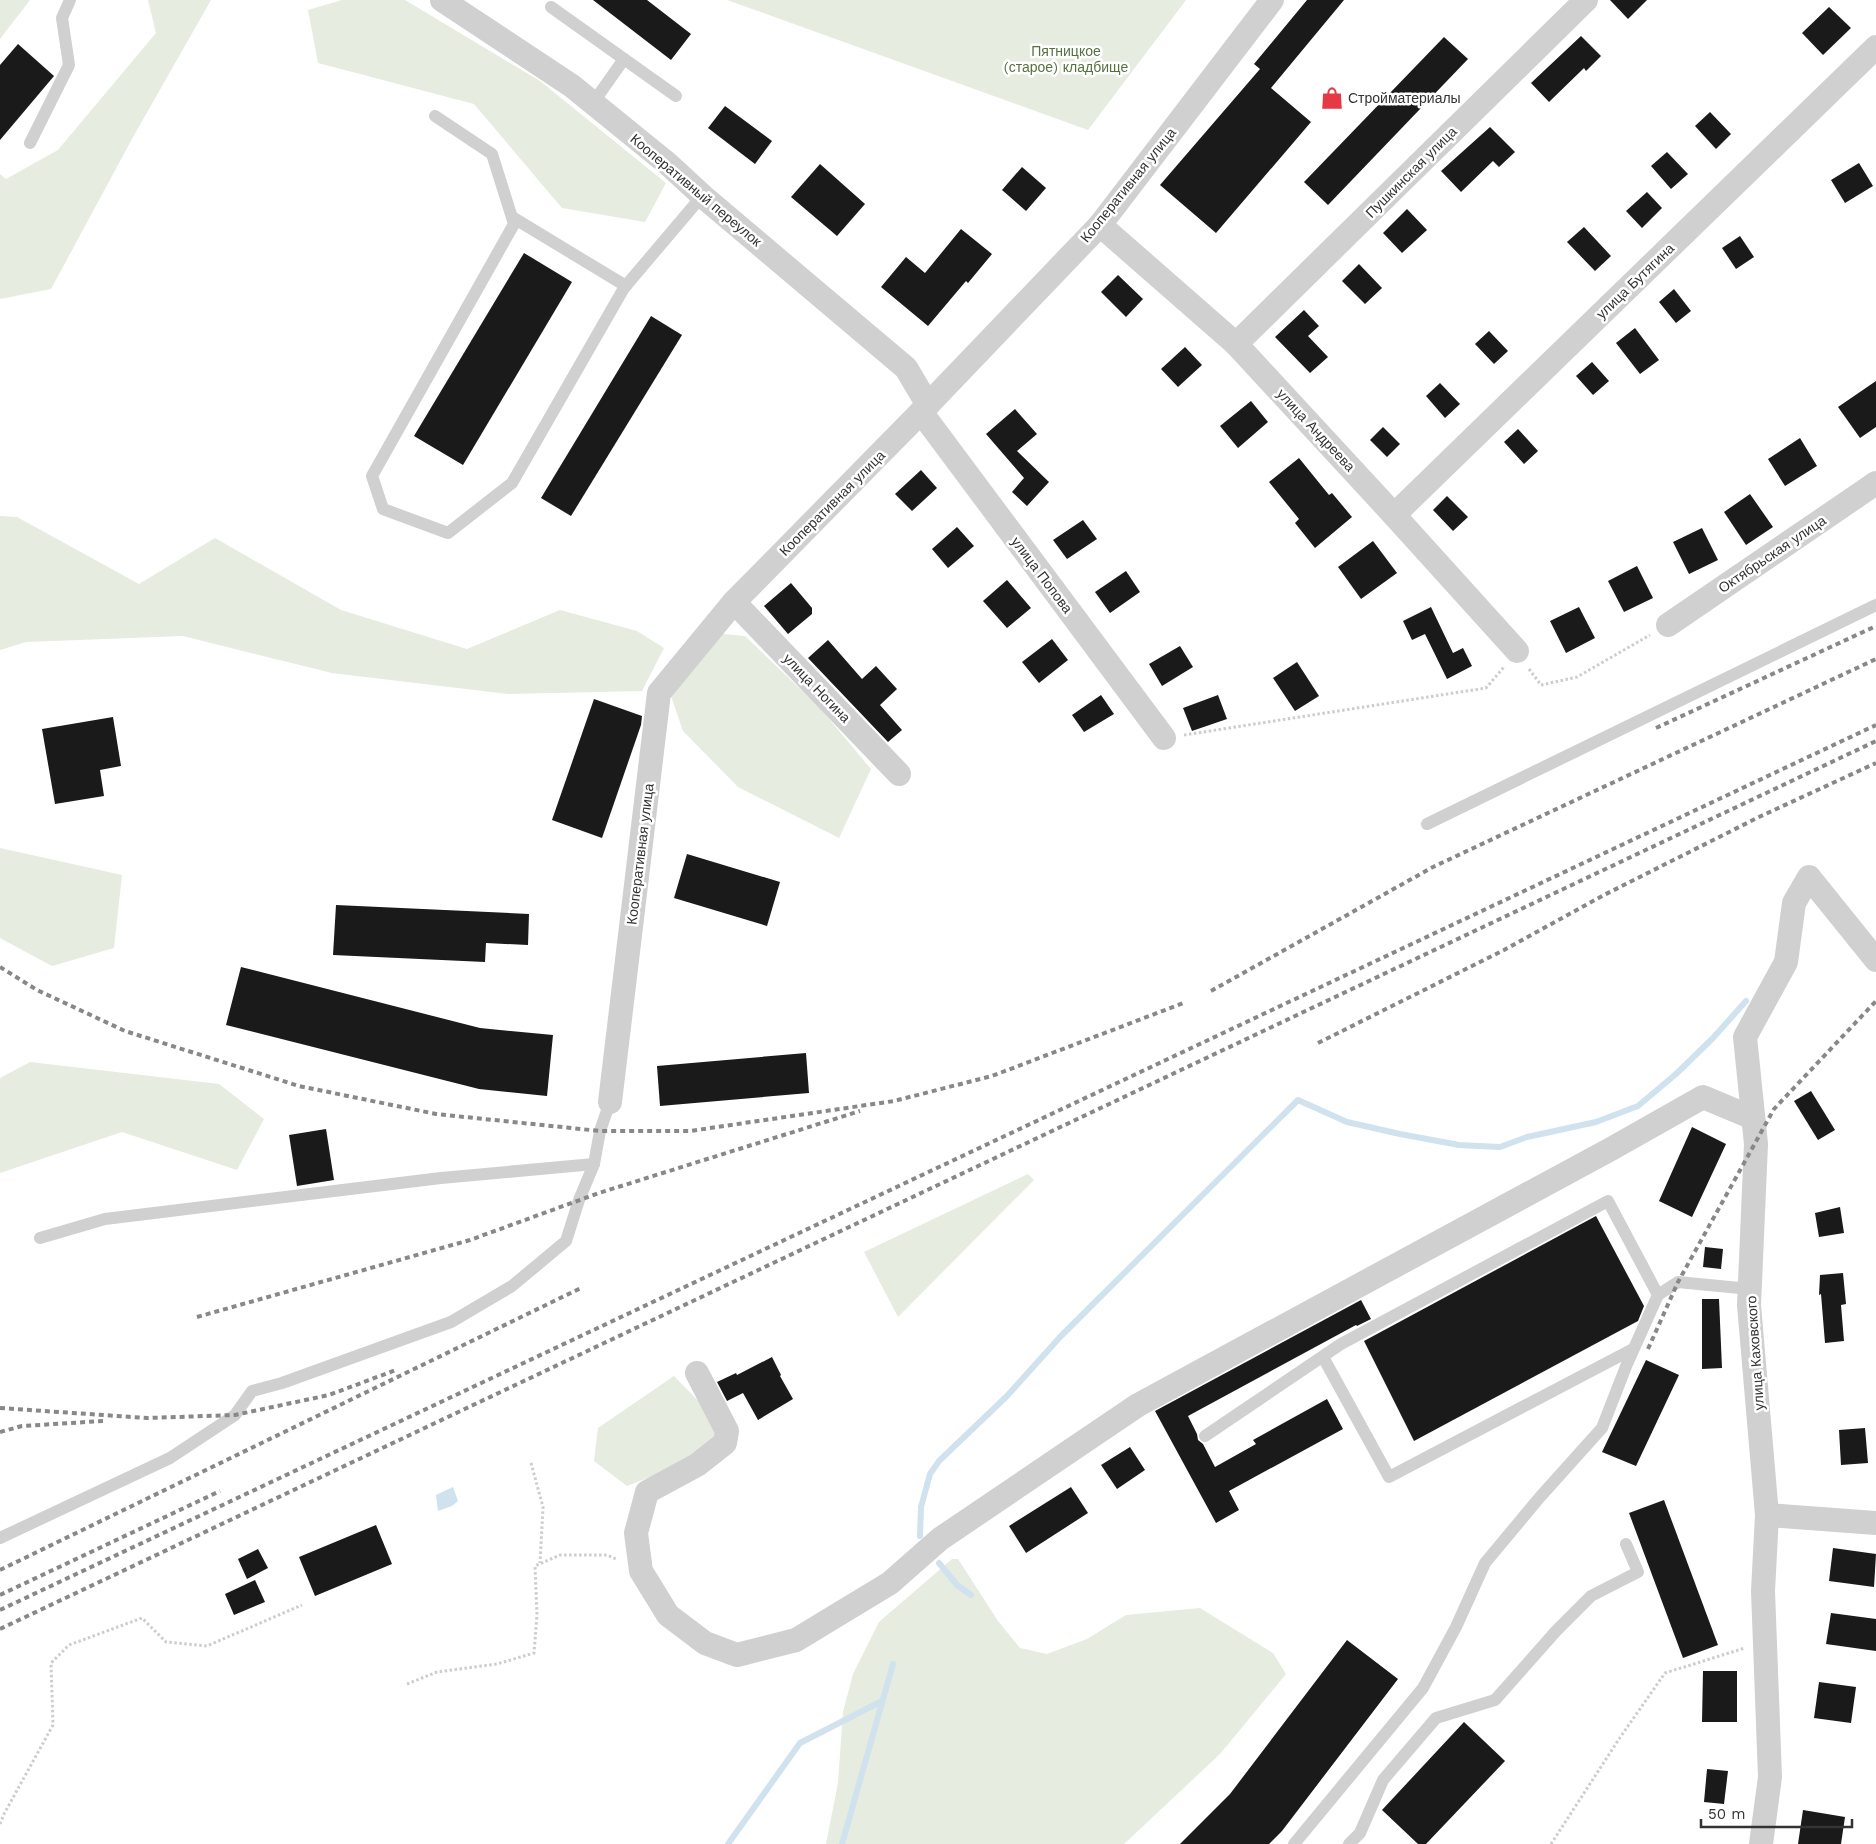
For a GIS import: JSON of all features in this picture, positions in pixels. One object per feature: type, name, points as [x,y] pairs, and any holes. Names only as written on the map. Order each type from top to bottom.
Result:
[{"type":"street","name":"Кооперативный переулок","points":[[442,0],[572,86],[668,164],[702,196],[906,368],[924,409]]},
{"type":"street","name":"Кооперативная улица","points":[[610,1102],[659,693],[734,602],[924,409],[1100,225],[1272,0]]},
{"type":"street","name":"Пушкинская улица","points":[[1236,344],[1586,0]]},
{"type":"street","name":"улица Бутягина","points":[[1394,515],[1876,47]]},
{"type":"street","name":"улица Андреева","points":[[1100,225],[1236,344],[1517,651]]},
{"type":"street","name":"улица Попова","points":[[924,409],[1164,738]]},
{"type":"street","name":"Октябрьская улица","points":[[1668,624],[1876,483]]},
{"type":"street","name":"улица Ногина","points":[[734,602],[899,774]]},
{"type":"street","name":"улица Каховского","points":[[1762,1844],[1770,1777],[1763,1591],[1767,1515],[1750,1305],[1756,1144],[1745,1037],[1786,962],[1794,903],[1809,877],[1876,960]]},
{"type":"street","points":[[697,1373],[727,1431],[725,1443],[697,1465],[647,1492],[636,1532],[641,1571],[668,1615],[705,1643],[738,1655],[796,1640],[890,1583],[940,1539],[1146,1401],[1611,1149],[1703,1097],[1753,1118]]},
{"type":"street","points":[[1767,1515],[1876,1523]]},
{"type":"lane","points":[[30,144],[69,65],[62,18],[70,0]]},
{"type":"lane","points":[[551,7],[676,96]]},
{"type":"lane","points":[[593,103],[624,59]]},
{"type":"lane","points":[[435,116],[492,154],[514,224],[372,476],[383,509],[448,533],[512,483],[626,286],[702,196]]},
{"type":"lane","points":[[512,217],[626,286]]},
{"type":"lane","points":[[1427,824],[1876,605]]},
{"type":"lane","points":[[0,1538],[170,1458],[235,1415],[252,1390],[282,1383],[451,1322],[512,1286],[566,1241],[579,1200],[594,1164],[600,1131],[610,1102]]},
{"type":"lane","points":[[40,1238],[106,1219],[441,1178],[594,1164]]},
{"type":"lane","points":[[1205,1436],[1341,1344],[1608,1201],[1658,1295]]},
{"type":"lane","points":[[1294,1844],[1423,1688],[1456,1628],[1485,1564],[1540,1497],[1602,1428],[1633,1348],[1658,1295],[1678,1282],[1750,1289]]},
{"type":"lane","points":[[1323,1357],[1389,1476],[1633,1348]]},
{"type":"lane","points":[[1349,1844],[1360,1833],[1383,1780],[1436,1718],[1495,1700],[1591,1596],[1638,1572],[1626,1544]]},
{"type":"path","points":[[1164,738],[1486,688],[1517,651],[1541,685],[1577,677],[1668,624]]},
{"type":"path","points":[[531,1462],[543,1507],[540,1564]]},
{"type":"path","points":[[407,1684],[437,1672],[498,1664],[534,1653],[537,1615],[535,1566],[560,1555],[608,1555],[641,1571]]},
{"type":"path","points":[[0,1824],[53,1725],[51,1663],[69,1644],[142,1618],[166,1642],[207,1646],[302,1605]]},
{"type":"path","points":[[1551,1844],[1619,1739],[1665,1673],[1765,1643]]},
{"type":"green space","points":[[0,0],[30,0],[0,39]]},
{"type":"green space","points":[[148,0],[211,0],[133,137],[51,289],[0,299],[0,174],[6,179],[58,150],[156,33]]},
{"type":"green space","points":[[342,0],[405,0],[540,81],[666,183],[645,222],[562,208],[474,104],[318,63],[308,10]]},
{"type":"green space","name":"Пятницкое (старое) кладбище","points":[[727,0],[1186,0],[1088,130]]},
{"type":"green space","points":[[0,516],[17,517],[139,584],[215,538],[341,610],[467,649],[560,610],[637,631],[664,648],[642,691],[508,694],[332,673],[183,636],[26,642],[0,650]]},
{"type":"green space","points":[[723,634],[745,636],[819,707],[871,769],[839,838],[738,787],[683,731],[670,693]]},
{"type":"green space","points":[[0,848],[122,875],[114,948],[52,966],[0,938]]},
{"type":"green space","points":[[30,1062],[219,1084],[264,1119],[237,1170],[122,1132],[0,1173],[0,1078]]},
{"type":"green space","points":[[1028,1174],[1034,1180],[898,1317],[864,1252]]},
{"type":"green space","points":[[674,1376],[708,1411],[719,1438],[675,1467],[627,1486],[594,1461],[598,1428]]},
{"type":"green space","points":[[952,1559],[958,1559],[998,1621],[1020,1648],[1047,1654],[1087,1639],[1126,1615],[1200,1608],[1273,1653],[1286,1674],[1220,1754],[1124,1844],[826,1844],[838,1783],[843,1712],[853,1674],[879,1622]]},
{"type":"water","points":[[453,1487],[458,1501],[452,1506],[438,1511],[436,1495]]},
{"type":"building","points":[[593,0],[647,0],[691,34],[671,60]]},
{"type":"building","points":[[1307,0],[1344,0],[1271,88],[1311,122],[1216,233],[1160,185],[1260,69],[1254,64]]},
{"type":"building","points":[[1610,0],[1647,0],[1628,19]]},
{"type":"building","points":[[1829,7],[1851,28],[1823,55],[1802,33]]},
{"type":"building","points":[[1581,36],[1601,56],[1586,71],[1584,68],[1549,102],[1531,83]]},
{"type":"building","points":[[1444,37],[1468,59],[1328,205],[1304,182]]},
{"type":"building","points":[[18,44],[54,76],[0,140],[0,65]]},
{"type":"building","points":[[725,106],[772,141],[755,164],[708,128]]},
{"type":"building","points":[[1710,112],[1731,134],[1716,149],[1695,126]]},
{"type":"building","points":[[1490,127],[1515,152],[1499,167],[1493,161],[1461,192],[1441,171]]},
{"type":"building","points":[[1667,152],[1688,174],[1671,189],[1651,166]]},
{"type":"building","points":[[1859,163],[1873,186],[1845,203],[1831,180]]},
{"type":"building","points":[[820,164],[865,204],[837,236],[791,197]]},
{"type":"building","points":[[1022,167],[1046,188],[1026,211],[1002,190]]},
{"type":"building","points":[[1647,192],[1662,208],[1642,228],[1626,211]]},
{"type":"building","points":[[1407,209],[1427,230],[1402,253],[1383,233]]},
{"type":"building","points":[[1584,227],[1611,256],[1595,271],[1567,242]]},
{"type":"building","points":[[961,229],[992,254],[928,326],[881,287],[906,257],[925,273]]},
{"type":"building","points":[[1740,236],[1754,257],[1736,269],[1722,248]]},
{"type":"building","points":[[524,253],[572,282],[463,465],[414,436]]},
{"type":"building","points":[[1359,264],[1382,288],[1365,304],[1342,281]]},
{"type":"building","points":[[1118,275],[1143,299],[1126,317],[1101,292]]},
{"type":"building","points":[[1674,289],[1691,311],[1676,323],[1659,302]]},
{"type":"building","points":[[1304,310],[1319,326],[1308,336],[1328,357],[1310,373],[1275,337]]},
{"type":"building","points":[[651,316],[682,335],[571,516],[541,498]]},
{"type":"building","points":[[1635,328],[1659,360],[1640,374],[1616,343]]},
{"type":"building","points":[[1489,331],[1508,351],[1494,364],[1475,344]]},
{"type":"building","points":[[1185,347],[1202,365],[1178,387],[1161,369]]},
{"type":"building","points":[[1592,362],[1609,381],[1593,395],[1576,376]]},
{"type":"building","points":[[1876,381],[1876,427],[1860,438],[1838,407]]},
{"type":"building","points":[[1440,383],[1460,404],[1445,418],[1426,396]]},
{"type":"building","points":[[1251,401],[1268,422],[1238,448],[1220,426]]},
{"type":"building","points":[[1015,409],[1037,434],[1017,451],[1049,482],[1027,506],[1012,492],[1024,478],[986,434]]},
{"type":"building","points":[[1383,427],[1400,444],[1387,457],[1370,440]]},
{"type":"building","points":[[1518,429],[1538,451],[1524,464],[1504,442]]},
{"type":"building","points":[[1800,438],[1817,466],[1785,486],[1768,459]]},
{"type":"building","points":[[1299,458],[1329,495],[1332,493],[1352,517],[1315,548],[1295,523],[1299,519],[1269,482]]},
{"type":"building","points":[[921,470],[937,488],[912,511],[895,494]]},
{"type":"building","points":[[1750,494],[1773,527],[1746,545],[1724,512]]},
{"type":"building","points":[[1447,496],[1468,517],[1453,531],[1433,510]]},
{"type":"building","points":[[1083,520],[1097,539],[1067,559],[1053,540]]},
{"type":"building","points":[[957,527],[974,546],[948,568],[932,549]]},
{"type":"building","points":[[1702,528],[1718,560],[1689,574],[1673,542]]},
{"type":"building","points":[[1373,541],[1397,573],[1361,599],[1338,567]]},
{"type":"building","points":[[1637,566],[1653,598],[1624,612],[1608,581]]},
{"type":"building","points":[[1126,571],[1140,592],[1110,613],[1095,592]]},
{"type":"building","points":[[1007,580],[1031,608],[1007,628],[983,601]]},
{"type":"building","points":[[791,583],[812,608],[812,614],[788,634],[764,606]]},
{"type":"building","points":[[1431,607],[1453,653],[1463,648],[1472,666],[1447,679],[1425,634],[1412,640],[1403,621]]},
{"type":"building","points":[[1579,607],[1595,638],[1566,653],[1550,621]]},
{"type":"building","points":[[1052,639],[1068,660],[1039,683],[1022,662]]},
{"type":"building","points":[[828,640],[862,679],[876,666],[897,689],[880,705],[902,730],[888,742],[808,658]]},
{"type":"building","points":[[1180,646],[1193,667],[1162,686],[1149,664]]},
{"type":"building","points":[[1297,662],[1319,696],[1295,711],[1273,678]]},
{"type":"building","points":[[1101,695],[1114,714],[1084,732],[1072,715]]},
{"type":"building","points":[[1218,695],[1227,719],[1192,731],[1183,708]]},
{"type":"building","points":[[594,699],[642,716],[641,725],[602,838],[552,820]]},
{"type":"building","points":[[113,717],[121,766],[100,770],[104,796],[55,804],[42,729]]},
{"type":"building","points":[[687,854],[780,882],[767,926],[674,898]]},
{"type":"building","points":[[336,905],[529,914],[528,945],[486,943],[485,962],[333,955]]},
{"type":"building","points":[[241,967],[480,1028],[553,1035],[547,1096],[479,1089],[226,1025]]},
{"type":"building","points":[[806,1053],[809,1093],[660,1106],[657,1066]]},
{"type":"building","points":[[1811,1091],[1835,1130],[1818,1140],[1794,1101]]},
{"type":"building","points":[[1692,1127],[1726,1144],[1692,1217],[1659,1201]]},
{"type":"building","points":[[326,1129],[334,1180],[297,1186],[289,1135]]},
{"type":"building","points":[[1840,1207],[1844,1233],[1819,1237],[1815,1213]]},
{"type":"building","points":[[1596,1216],[1644,1306],[1638,1321],[1414,1441],[1364,1341]]},
{"type":"building","points":[[1705,1247],[1723,1249],[1721,1269],[1703,1267]]},
{"type":"building","points":[[1843,1273],[1846,1304],[1841,1305],[1844,1341],[1825,1343],[1821,1294],[1819,1295],[1820,1275]]},
{"type":"building","points":[[1702,1299],[1719,1299],[1722,1368],[1702,1369]]},
{"type":"building","points":[[1361,1300],[1371,1319],[1356,1325],[1188,1416],[1198,1440],[1203,1444],[1215,1467],[1256,1444],[1253,1440],[1327,1399],[1343,1429],[1229,1491],[1239,1510],[1216,1523],[1155,1411]]},
{"type":"building","points":[[772,1357],[793,1399],[758,1420],[743,1393],[727,1401],[717,1382],[736,1373],[737,1375]]},
{"type":"building","points":[[1646,1360],[1679,1375],[1636,1466],[1602,1452]]},
{"type":"building","points":[[1865,1428],[1868,1463],[1841,1465],[1839,1430]]},
{"type":"building","points":[[1130,1447],[1145,1470],[1117,1489],[1101,1465]]},
{"type":"building","points":[[1071,1487],[1088,1513],[1026,1553],[1009,1526]]},
{"type":"building","points":[[1664,1500],[1718,1645],[1683,1658],[1629,1513]]},
{"type":"building","points":[[376,1525],[392,1564],[315,1596],[299,1557]]},
{"type":"building","points":[[1833,1548],[1876,1554],[1874,1587],[1829,1581]]},
{"type":"building","points":[[258,1549],[268,1568],[247,1579],[238,1559]]},
{"type":"building","points":[[255,1580],[265,1602],[234,1615],[225,1594]]},
{"type":"building","points":[[1831,1613],[1876,1619],[1876,1651],[1826,1644]]},
{"type":"building","points":[[1347,1640],[1398,1679],[1282,1831],[1269,1844],[1180,1844],[1230,1794]]},
{"type":"building","points":[[1703,1671],[1737,1671],[1737,1722],[1702,1722]]},
{"type":"building","points":[[1819,1682],[1856,1687],[1851,1723],[1814,1718]]},
{"type":"building","points":[[1464,1722],[1505,1761],[1426,1844],[1418,1844],[1382,1810]]},
{"type":"building","points":[[1707,1769],[1728,1771],[1724,1804],[1704,1802]]},
{"type":"building","points":[[1803,1810],[1845,1817],[1841,1844],[1798,1844]]},
{"type":"waterway","points":[[920,1536],[921,1507],[930,1474],[939,1461],[1007,1396],[1061,1336],[1298,1100],[1347,1122],[1459,1145],[1500,1147],[1527,1137],[1596,1122],[1638,1106],[1676,1074],[1713,1038],[1746,1001]]},
{"type":"waterway","points":[[939,1563],[957,1585],[971,1595]]},
{"type":"waterway","points":[[842,1844],[893,1664]]},
{"type":"waterway","points":[[728,1844],[800,1743],[882,1701]]},
{"type":"railway","points":[[1656,728],[1876,626]]},
{"type":"railway","points":[[1211,991],[1433,867],[1876,659]]},
{"type":"railway","points":[[0,1610],[1876,725]]},
{"type":"railway","points":[[0,1629],[1876,741]]},
{"type":"railway","points":[[1318,1043],[1504,950],[1604,895],[1759,817],[1876,763]]},
{"type":"railway","points":[[0,967],[37,990],[125,1031],[299,1086],[436,1114],[600,1131],[690,1131],[894,1101],[992,1076],[1186,1002]]},
{"type":"railway","points":[[1648,1349],[1678,1282],[1774,1109],[1876,1001]]},
{"type":"railway","points":[[197,1317],[470,1240],[599,1193],[860,1111]]},
{"type":"railway","points":[[0,1570],[583,1287]]},
{"type":"railway","points":[[0,1408],[147,1418],[235,1415],[329,1395],[396,1370]]},
{"type":"railway","points":[[0,1432],[22,1426],[103,1421]]},
{"type":"railway","points":[[0,1595],[220,1491]]},
{"type":"place","name":"Стройматериалы","points":[[1332,98]]}]
